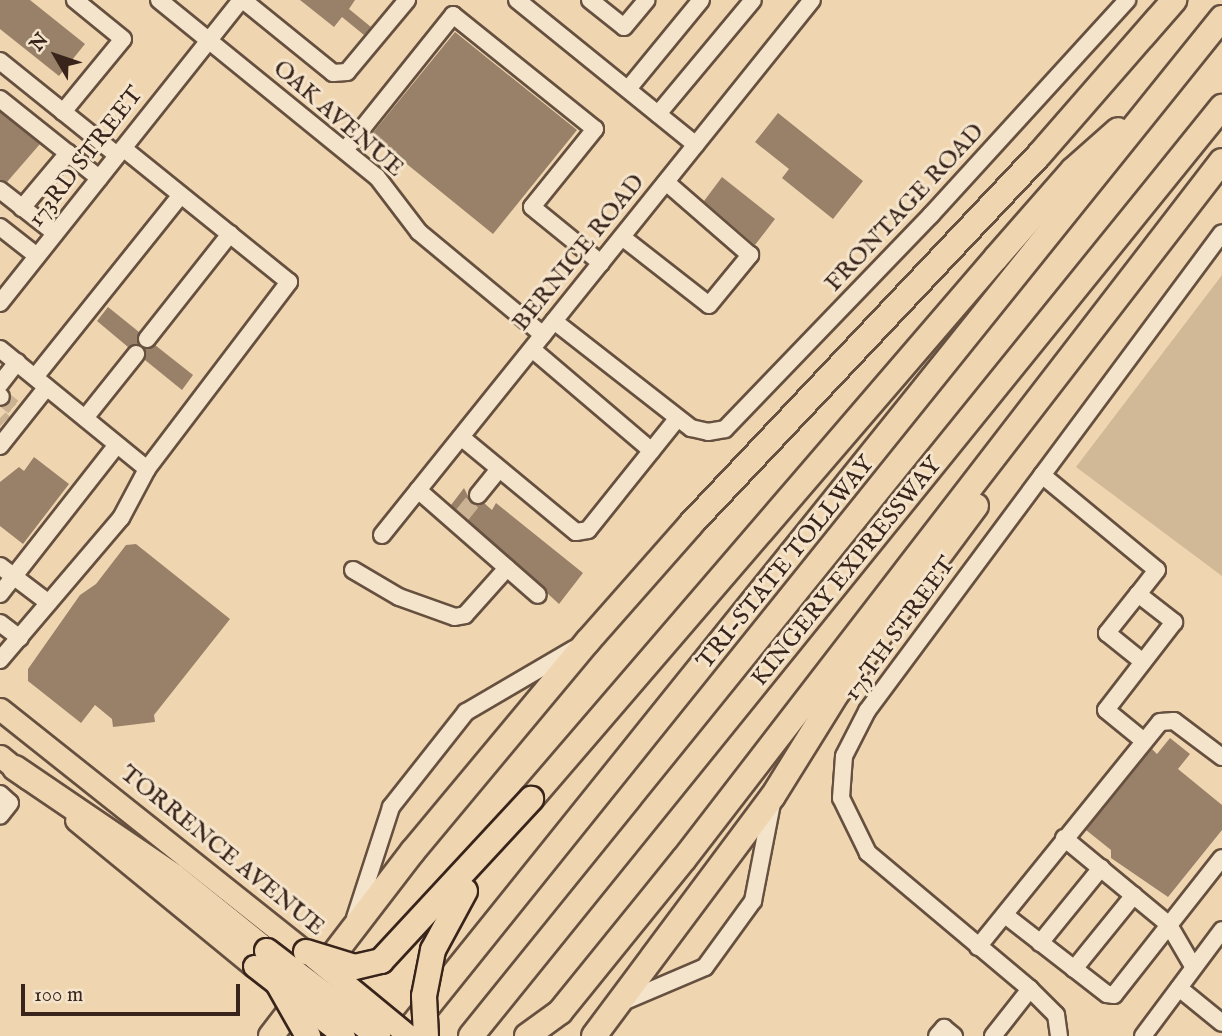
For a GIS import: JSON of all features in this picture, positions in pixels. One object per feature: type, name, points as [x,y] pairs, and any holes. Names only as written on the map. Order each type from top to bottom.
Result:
[{"type":"highway","points":[[271,1036],[351,930],[588,641],[691,524],[1039,155],[1174,0]]},
{"type":"highway","points":[[306,952],[355,967],[381,961],[634,684],[793,491],[1073,170],[1166,88],[1222,18]]},
{"type":"highway","name":"TRI-STATE TOLLWAY","points":[[404,1036],[1166,88]]},
{"type":"highway","name":"KINGERY EXPRESSWAY","points":[[471,1036],[1222,107]]},
{"type":"highway","points":[[545,1036],[560,1012],[684,859],[1222,161]]},
{"type":"highway","points":[[594,1036],[623,1002],[773,796],[837,693],[1149,271],[1197,195]]},
{"type":"highway","points":[[8,762],[174,876],[378,1036]]},
{"type":"highway","points":[[426,1036],[425,984],[439,932],[531,799]]},
{"type":"highway","points":[[344,981],[387,1036]]},
{"type":"highway","points":[[279,985],[308,1036]]},
{"type":"highway","points":[[527,1036],[560,1012]]},
{"type":"main road","name":"TORRENCE AVENUE","points":[[0,709],[268,950],[279,985],[344,1036]]},
{"type":"main road","name":"TORRENCE AVENUE","points":[[268,950],[306,952],[409,1036]]},
{"type":"street","points":[[63,112],[123,39],[75,0]]},
{"type":"street","name":"OAK AVENUE","points":[[159,0],[345,150],[390,190],[419,232],[543,335]]},
{"type":"street","points":[[242,0],[333,73],[346,72],[407,0]]},
{"type":"street","name":"173RD STREET","points":[[0,303],[242,0]]},
{"type":"street","points":[[590,0],[624,27],[646,0]]},
{"type":"street","points":[[628,89],[701,0]]},
{"type":"street","points":[[658,114],[753,0]]},
{"type":"street","name":"BERNICE ROAD","points":[[382,535],[812,0]]},
{"type":"street","name":"FRONTAGE ROAD","points":[[677,419],[708,432],[725,429],[744,414],[1126,0]]},
{"type":"street","points":[[528,3],[696,145]]},
{"type":"street","points":[[345,150],[453,15],[594,130],[532,207],[601,262]]},
{"type":"street","points":[[0,61],[63,112],[181,195],[289,282],[147,469],[121,517],[0,660]]},
{"type":"street","points":[[0,99],[99,178]]},
{"type":"street","points":[[22,208],[68,153]]},
{"type":"street","points":[[622,237],[709,305],[750,255],[666,182]]},
{"type":"street","points":[[0,190],[55,233]]},
{"type":"street","points":[[1,443],[41,382],[181,195]]},
{"type":"street","points":[[0,228],[37,256]]},
{"type":"street","name":"175TH STREET","points":[[1059,1036],[1056,1015],[1030,989],[868,853],[841,798],[844,756],[867,711],[1222,233]]},
{"type":"street","points":[[147,339],[230,234]]},
{"type":"street","points":[[461,437],[576,532],[588,530],[652,451],[677,419],[554,321]]},
{"type":"street","points":[[0,349],[147,469]]},
{"type":"street","points":[[532,349],[652,451]]},
{"type":"street","points":[[85,418],[136,354]]},
{"type":"street","points":[[0,384],[17,362]]},
{"type":"street","points":[[0,594],[117,445]]},
{"type":"street","points":[[478,495],[499,469]]},
{"type":"street","points":[[1042,475],[1157,570],[1107,632],[1143,662]]},
{"type":"street","points":[[418,491],[459,519],[538,595]]},
{"type":"street","points":[[0,566],[49,603]]},
{"type":"street","points":[[353,570],[399,597],[455,617],[465,615],[507,568]]},
{"type":"street","points":[[1138,594],[1174,622],[1106,710],[1144,741]]},
{"type":"street","points":[[0,623],[20,639]]},
{"type":"street","points":[[351,930],[391,807],[466,712],[588,641]]},
{"type":"street","points":[[978,947],[1160,722],[1174,721],[1222,757]]},
{"type":"street","points":[[0,794],[10,803],[0,816]]},
{"type":"street","points":[[623,1002],[705,967],[753,901],[773,796]]},
{"type":"street","points":[[1064,838],[1169,925],[1193,966]]},
{"type":"street","points":[[1005,915],[1074,969],[1114,995],[1222,858]]},
{"type":"street","points":[[1040,943],[1101,868]]},
{"type":"street","points":[[1074,969],[1134,895]]},
{"type":"street","points":[[1143,1036],[1222,930]]},
{"type":"street","points":[[1179,988],[1222,1023]]},
{"type":"street","points":[[993,1036],[1030,989]]},
{"type":"street","points":[[937,1036],[944,1028],[954,1036]]},
{"type":"shaded area","points":[[1222,275],[1222,576],[1076,467]]},
{"type":"building","points":[[0,0],[30,0],[85,44],[59,76],[0,29]]},
{"type":"building","points":[[300,0],[355,0],[349,9],[371,27],[364,35],[342,17],[334,27]]},
{"type":"building","points":[[455,32],[577,130],[493,234],[371,135]]},
{"type":"building","points":[[0,112],[40,144],[7,182],[0,180]]},
{"type":"building","points":[[778,113],[863,181],[833,219],[782,178],[789,169],[755,142]]},
{"type":"building","points":[[722,177],[775,219],[755,245],[704,201]]},
{"type":"building","points":[[108,307],[139,332],[138,344],[128,347],[97,321]]},
{"type":"building","points":[[155,345],[193,375],[182,390],[145,360],[145,349]]},
{"type":"building","points":[[34,457],[69,484],[23,544],[0,526],[0,482],[19,467],[24,471]]},
{"type":"building","points":[[464,488],[472,504],[484,503],[492,510],[496,503],[583,573],[559,604],[451,505]]},
{"type":"building","points":[[136,544],[230,619],[154,715],[155,722],[113,727],[112,719],[95,705],[81,723],[28,681],[28,669],[80,595],[96,584],[126,545]]},
{"type":"building","points":[[1170,738],[1190,754],[1178,769],[1222,805],[1222,830],[1168,897],[1111,858],[1111,850],[1086,830],[1152,749],[1157,754]]},
{"type":"tunnel","points":[[1,397],[16,409]]},
{"type":"tunnel","points":[[0,418],[4,422]]},
{"type":"tunnel","points":[[462,515],[478,495]]}]
